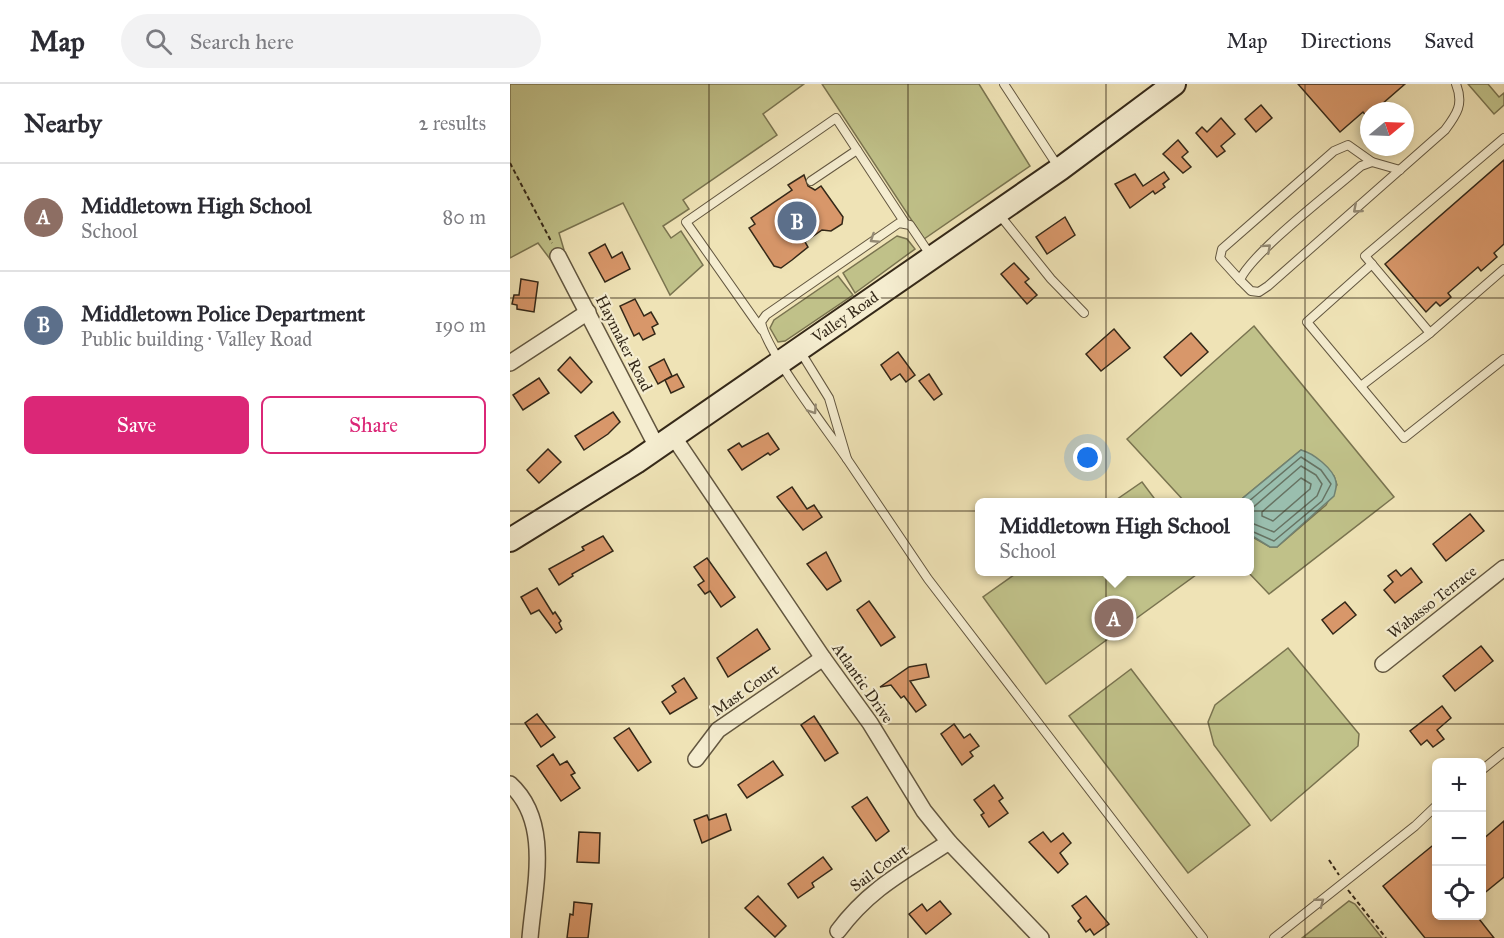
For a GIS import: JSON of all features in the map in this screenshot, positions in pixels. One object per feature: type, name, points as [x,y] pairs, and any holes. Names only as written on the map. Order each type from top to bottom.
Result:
[{"type":"main road","name":"Valley Road","points":[[510,540],[553,516],[665,442],[1060,169],[1174,84]]},
{"type":"street","name":"Haymaker Road","points":[[558,256],[588,312],[665,442]]},
{"type":"street","points":[[510,363],[588,312]]},
{"type":"street","name":"Atlantic Drive","points":[[665,442],[870,723],[924,810],[949,842],[1041,938]]},
{"type":"street","name":"Wabasso Terrace","points":[[1383,664],[1504,568]]},
{"type":"street","name":"Mast Court","points":[[696,759],[718,730],[823,658]]},
{"type":"street","points":[[510,784],[529,811],[537,839],[530,938]]},
{"type":"street","name":"Sail Court","points":[[838,931],[857,905],[873,892],[949,842]]},
{"type":"lane","points":[[1004,84],[1060,169]]},
{"type":"lane","points":[[1400,170],[1372,162],[1348,145],[1334,151],[1222,249],[1220,258],[1251,291],[1259,292],[1400,170],[1445,130],[1459,111],[1460,95],[1456,84]]},
{"type":"lane","points":[[847,459],[829,398],[790,355],[762,331],[686,222],[836,118],[905,223]]},
{"type":"lane","points":[[1430,333],[1365,256],[1504,138]]},
{"type":"lane","points":[[811,181],[857,150]]},
{"type":"lane","points":[[1240,280],[1244,270],[1261,253],[1361,166],[1372,162]]},
{"type":"lane","points":[[997,212],[1051,279],[1084,313]]},
{"type":"lane","points":[[762,331],[761,322],[766,315],[899,223],[910,225],[932,257]]},
{"type":"lane","points":[[1372,264],[1307,321],[1404,438],[1504,359]]},
{"type":"lane","points":[[1361,386],[1430,333],[1504,269]]},
{"type":"lane","points":[[790,355],[847,459],[928,579],[1203,938]]},
{"type":"lane","points":[[1486,767],[1504,752]]},
{"type":"lane","points":[[1274,938],[1432,810]]},
{"type":"path","points":[[510,164],[558,256]]},
{"type":"path","points":[[1329,860],[1386,938]]},
{"type":"green space","points":[[510,84],[804,84],[763,114],[777,135],[683,200],[689,209],[663,226],[671,238],[681,231],[703,265],[670,295],[623,203],[559,233],[564,250],[550,259],[538,243],[510,258]]},
{"type":"green space","points":[[822,84],[979,84],[1030,166],[924,239]]},
{"type":"green space","points":[[1468,84],[1488,84],[1499,97],[1504,93],[1504,105],[1494,114]]},
{"type":"green space","points":[[897,236],[907,239],[915,249],[855,293],[843,273]]},
{"type":"green space","points":[[838,276],[853,295],[785,341],[778,342],[770,328],[774,320]]},
{"type":"green space","points":[[1254,326],[1394,497],[1269,594],[1252,576],[1254,576],[1254,538],[1270,547],[1277,547],[1326,505],[1337,485],[1334,476],[1301,450],[1243,498],[1181,498],[1127,439]]},
{"type":"green space","points":[[1142,482],[1154,498],[1119,498]]},
{"type":"green space","points":[[1012,576],[1194,576],[1046,684],[983,597]]},
{"type":"green space","points":[[1288,648],[1359,734],[1358,746],[1271,821],[1214,745],[1208,722],[1215,705]]},
{"type":"green space","points":[[1131,669],[1250,825],[1188,873],[1069,716]]},
{"type":"green space","points":[[1349,901],[1355,904],[1382,938],[1302,938]]},
{"type":"water","points":[[1301,450],[1317,458],[1327,467],[1336,484],[1334,496],[1277,547],[1270,547],[1254,537],[1254,498],[1243,498]]},
{"type":"building","points":[[1298,84],[1405,84],[1384,102],[1360,102],[1360,115],[1340,132]]},
{"type":"building","points":[[1261,105],[1272,118],[1256,132],[1245,119]]},
{"type":"building","points":[[1221,118],[1235,134],[1221,146],[1225,151],[1217,157],[1196,133],[1202,127],[1207,132]]},
{"type":"building","points":[[1178,140],[1188,152],[1182,157],[1191,167],[1183,173],[1163,154]]},
{"type":"building","points":[[1504,160],[1504,244],[1494,253],[1497,257],[1481,271],[1478,267],[1448,293],[1451,297],[1440,306],[1436,302],[1426,312],[1385,264]]},
{"type":"building","points":[[1164,172],[1169,179],[1163,184],[1165,187],[1155,194],[1153,191],[1130,208],[1115,184],[1135,174],[1143,186]]},
{"type":"building","points":[[804,175],[808,186],[815,190],[821,186],[843,217],[842,224],[831,231],[822,230],[805,242],[808,247],[792,260],[781,268],[774,266],[749,228],[755,224],[751,218],[792,190],[788,185]]},
{"type":"building","points":[[1065,217],[1075,235],[1047,254],[1036,237]]},
{"type":"building","points":[[605,244],[612,258],[622,252],[630,269],[605,282],[589,253]]},
{"type":"building","points":[[1014,263],[1029,279],[1025,282],[1037,295],[1027,304],[1001,274]]},
{"type":"building","points":[[521,279],[538,282],[534,312],[517,309],[517,305],[512,304],[514,295],[519,295]]},
{"type":"building","points":[[635,299],[644,316],[651,312],[658,324],[652,327],[655,334],[643,340],[639,333],[634,336],[620,306]]},
{"type":"building","points":[[1114,329],[1130,348],[1101,371],[1086,354]]},
{"type":"building","points":[[1191,333],[1208,352],[1181,376],[1164,357]]},
{"type":"building","points":[[898,352],[915,375],[906,382],[900,374],[891,380],[881,365]]},
{"type":"building","points":[[570,357],[592,382],[581,393],[558,370]]},
{"type":"building","points":[[664,359],[672,376],[658,384],[649,367]]},
{"type":"building","points":[[677,374],[684,387],[671,393],[665,380]]},
{"type":"building","points":[[929,374],[942,394],[934,400],[919,381]]},
{"type":"building","points":[[539,378],[549,393],[523,410],[513,395]]},
{"type":"building","points":[[613,412],[620,422],[608,434],[584,450],[575,436]]},
{"type":"building","points":[[768,433],[779,449],[770,455],[768,453],[742,470],[728,450],[739,443],[742,447]]},
{"type":"building","points":[[548,449],[561,462],[539,483],[527,470]]},
{"type":"building","points":[[792,487],[807,509],[814,505],[822,517],[803,530],[777,497]]},
{"type":"building","points":[[1470,514],[1484,531],[1446,561],[1433,544]]},
{"type":"building","points":[[603,536],[613,551],[572,574],[573,576],[559,585],[549,569],[584,550],[582,547]]},
{"type":"building","points":[[826,552],[841,581],[827,590],[807,564]]},
{"type":"building","points":[[707,558],[735,597],[721,607],[710,591],[705,594],[698,585],[704,581],[694,567]]},
{"type":"building","points":[[1411,568],[1422,582],[1395,603],[1384,590],[1393,582],[1388,576],[1396,570],[1401,576]]},
{"type":"building","points":[[537,588],[553,614],[555,612],[561,621],[559,623],[562,629],[556,633],[539,610],[531,614],[521,597]]},
{"type":"building","points":[[869,601],[895,637],[881,646],[857,610]]},
{"type":"building","points":[[1345,602],[1356,615],[1333,634],[1322,620]]},
{"type":"building","points":[[757,629],[770,649],[728,677],[717,658]]},
{"type":"building","points":[[1481,646],[1493,661],[1455,691],[1443,676]]},
{"type":"building","points":[[926,664],[929,677],[910,681],[926,705],[916,712],[904,696],[901,698],[891,685],[880,687],[909,667]]},
{"type":"building","points":[[684,678],[697,698],[670,714],[662,702],[676,692],[672,686]]},
{"type":"building","points":[[1442,706],[1451,718],[1437,730],[1444,739],[1433,747],[1427,740],[1421,745],[1410,731]]},
{"type":"building","points":[[537,714],[555,737],[541,747],[525,723]]},
{"type":"building","points":[[814,716],[838,753],[825,761],[801,725]]},
{"type":"building","points":[[954,724],[964,738],[970,734],[979,746],[970,752],[973,756],[962,765],[941,734]]},
{"type":"building","points":[[629,728],[651,762],[638,771],[614,738]]},
{"type":"building","points":[[553,754],[560,765],[567,761],[575,773],[571,775],[580,788],[561,801],[537,766]]},
{"type":"building","points":[[773,761],[783,775],[747,798],[738,785]]},
{"type":"building","points":[[994,785],[1003,798],[999,801],[1008,813],[989,827],[981,815],[984,813],[974,800]]},
{"type":"building","points":[[867,797],[889,831],[876,841],[852,807]]},
{"type":"building","points":[[726,814],[731,830],[702,843],[694,820],[707,815],[709,820]]},
{"type":"building","points":[[1504,821],[1504,877],[1486,892],[1486,866],[1486,837]]},
{"type":"building","points":[[579,832],[600,833],[599,863],[577,862]]},
{"type":"building","points":[[1043,832],[1051,842],[1063,833],[1071,843],[1060,853],[1068,864],[1058,873],[1029,842]]},
{"type":"building","points":[[1432,846],[1432,920],[1480,920],[1494,938],[1425,938],[1383,886]]},
{"type":"building","points":[[823,857],[832,869],[812,883],[814,887],[798,898],[788,884]]},
{"type":"building","points":[[758,896],[786,926],[775,937],[745,908]]},
{"type":"building","points":[[1086,896],[1109,924],[1094,935],[1090,929],[1086,932],[1078,921],[1081,918],[1072,906]]},
{"type":"building","points":[[940,901],[951,914],[926,934],[909,914],[922,904],[927,911]]},
{"type":"building","points":[[574,902],[592,904],[588,938],[567,938]]},
{"type":"place","name":"Middletown Police Department","points":[[797,221]]},
{"type":"place","name":"Middletown High School","points":[[1114,618]]}]
